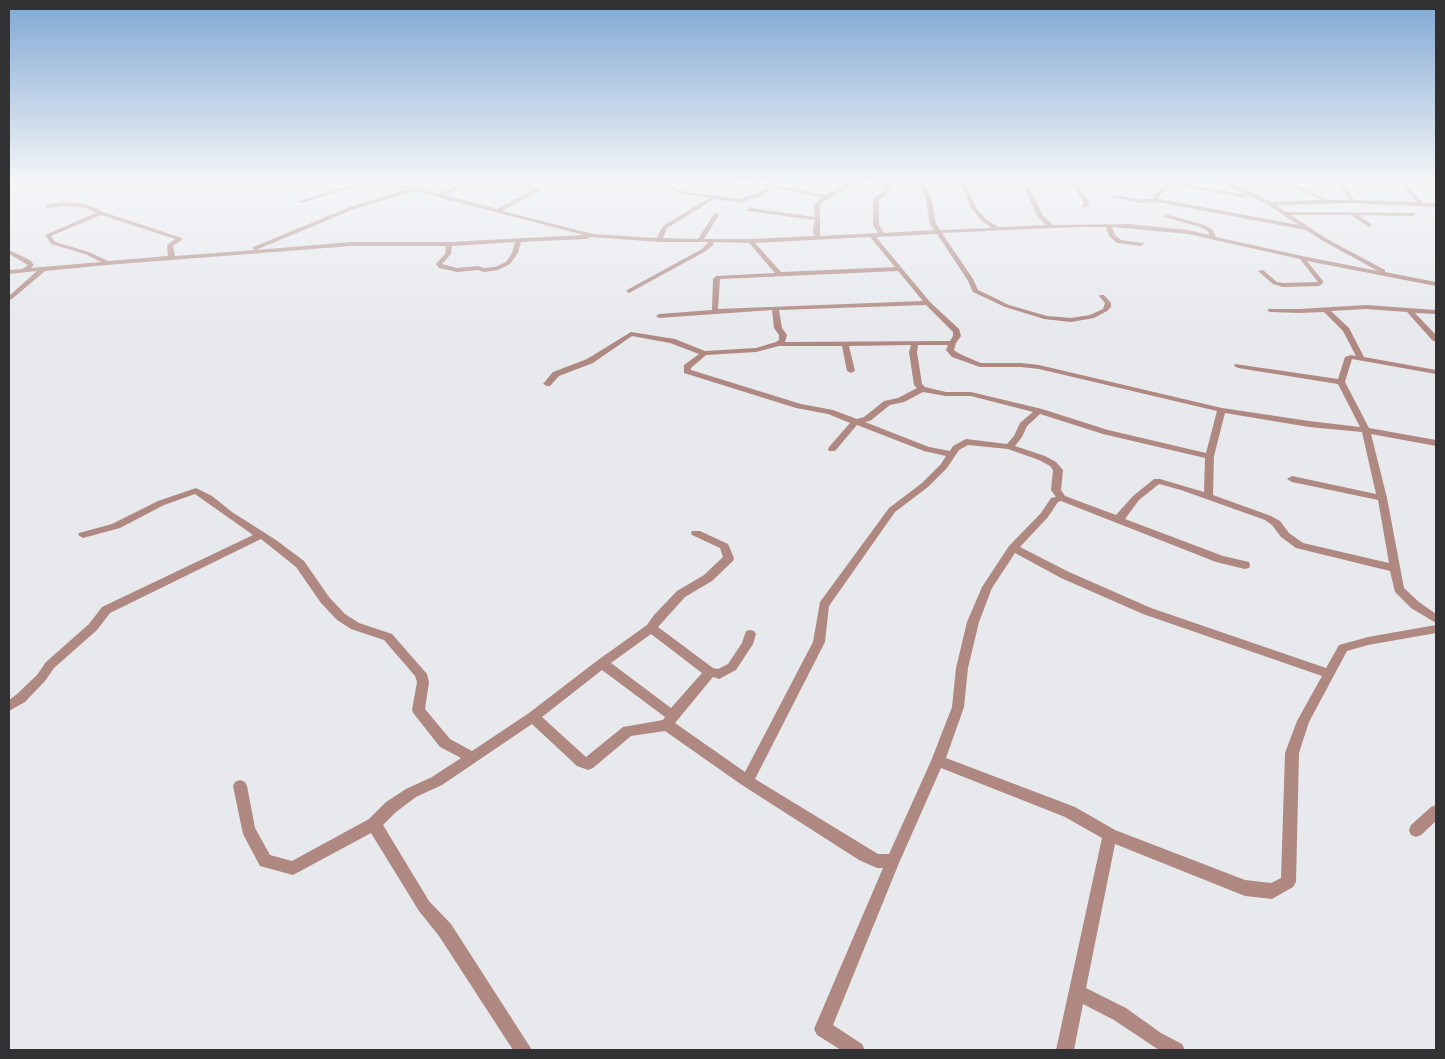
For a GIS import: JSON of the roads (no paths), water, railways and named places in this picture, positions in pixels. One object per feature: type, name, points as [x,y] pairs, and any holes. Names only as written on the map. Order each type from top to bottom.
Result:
[{"type":"street","points":[[59,230],[48,235],[53,243],[107,262]]},
{"type":"street","points":[[155,230],[180,239],[170,245],[171,259]]},
{"type":"street","points":[[247,251],[297,230]]},
{"type":"street","points":[[573,230],[593,236]]},
{"type":"street","points":[[660,240],[663,230]]},
{"type":"street","points":[[700,240],[706,230]]},
{"type":"street","points":[[817,230],[818,237]]},
{"type":"street","points":[[880,230],[882,234]]},
{"type":"street","points":[[9,272],[107,262],[171,259],[247,251],[350,244],[449,244],[572,239],[593,236],[660,240],[751,241],[951,230]]},
{"type":"street","points":[[1110,230],[1112,236],[1120,242],[1141,244]]},
{"type":"street","points":[[1169,230],[1213,237],[1302,258],[1436,284]]},
{"type":"street","points":[[1210,230],[1213,237]]},
{"type":"street","points":[[1311,230],[1388,275]]},
{"type":"street","points":[[940,231],[975,291],[1007,306],[1046,318],[1081,320],[1092,317],[1108,307],[1108,303],[1102,296]]},
{"type":"street","points":[[871,234],[928,303],[956,331],[957,336],[952,342],[950,350],[955,355],[980,365],[1039,367],[1222,410],[1309,424],[1366,430],[1436,443]]},
{"type":"street","points":[[449,244],[448,254],[439,264],[441,267],[458,270],[478,268],[484,270],[496,269],[508,262],[515,252],[518,241]]},
{"type":"street","points":[[629,292],[704,250],[711,244],[711,241]]},
{"type":"street","points":[[751,241],[780,275]]},
{"type":"street","points":[[9,252],[28,261],[31,265],[24,270]]},
{"type":"street","points":[[1261,271],[1275,283],[1283,285],[1319,284],[1321,282],[1302,258]]},
{"type":"street","points":[[10,298],[43,269]]},
{"type":"street","points":[[715,312],[717,278],[899,269]]},
{"type":"street","points":[[659,316],[775,308],[928,303]]},
{"type":"street","points":[[1270,310],[1299,311],[1366,307],[1436,312]]},
{"type":"street","points":[[775,308],[778,328],[783,335],[783,340],[779,344]]},
{"type":"street","points":[[1326,310],[1346,330],[1360,357]]},
{"type":"street","points":[[1409,310],[1436,338]]},
{"type":"street","points":[[547,384],[556,374],[590,361],[631,334],[672,341],[704,353],[756,350],[779,344],[952,342]]},
{"type":"street","points":[[915,343],[913,352],[918,385],[922,389],[946,394],[971,394],[1040,411],[1106,432],[1210,456]]},
{"type":"street","points":[[845,344],[851,371]]},
{"type":"street","points":[[704,353],[687,367],[688,371],[799,406],[830,412],[854,423],[927,449],[952,454]]},
{"type":"street","points":[[1436,372],[1352,357],[1348,359],[1341,382],[1366,430],[1382,498],[1399,589],[1415,605],[1436,619]]},
{"type":"street","points":[[1238,366],[1341,382]]},
{"type":"street","points":[[832,449],[854,423],[867,420],[887,403],[901,400],[922,389]]},
{"type":"street","points":[[1208,497],[1210,456],[1222,410]]},
{"type":"street","points":[[1009,447],[1018,437],[1023,425],[1040,411]]},
{"type":"street","points":[[747,781],[819,642],[824,605],[892,510],[925,485],[944,466],[956,448],[966,442],[1009,447],[1042,458],[1053,464],[1058,470],[1056,490],[1062,498],[1220,559],[1245,565]]},
{"type":"street","points":[[1292,479],[1382,498]]},
{"type":"street","points":[[1118,520],[1136,498],[1157,481],[1268,518],[1276,523],[1285,535],[1300,546],[1395,568]]},
{"type":"street","points":[[83,535],[116,526],[161,504],[196,490],[300,564],[325,600],[341,618],[355,626],[388,637],[421,674],[423,682],[418,710],[445,743],[471,757]]},
{"type":"street","points":[[856,1050],[823,1029],[893,861],[938,761],[958,707],[962,668],[973,622],[987,587],[1013,548],[1045,515],[1054,500],[1062,498]]},
{"type":"street","points":[[240,786],[248,829],[265,861],[294,868],[374,824],[411,793],[438,780],[533,717],[602,663],[651,628],[681,594],[708,578],[729,558],[724,546],[696,533]]},
{"type":"street","points":[[9,706],[22,698],[50,665],[93,627],[106,610],[261,535]]},
{"type":"street","points":[[1013,548],[1065,575],[1147,611],[1328,673]]},
{"type":"street","points":[[651,628],[710,672],[719,674],[732,667],[747,644],[750,634]]},
{"type":"street","points":[[938,761],[1070,812],[1110,834],[1245,888],[1272,891],[1288,882],[1292,754],[1303,720],[1343,648],[1368,641],[1436,629]]},
{"type":"street","points":[[602,663],[669,721],[747,781],[864,855],[878,861],[893,861]]},
{"type":"street","points":[[533,717],[582,762],[588,764],[628,731],[669,721],[710,672]]},
{"type":"street","points":[[1416,830],[1436,812]]},
{"type":"street","points":[[374,824],[424,906],[445,930],[523,1050]]},
{"type":"street","points":[[1065,1050],[1110,834]]},
{"type":"street","points":[[1078,993],[1120,1014],[1154,1039],[1176,1050]]}]
